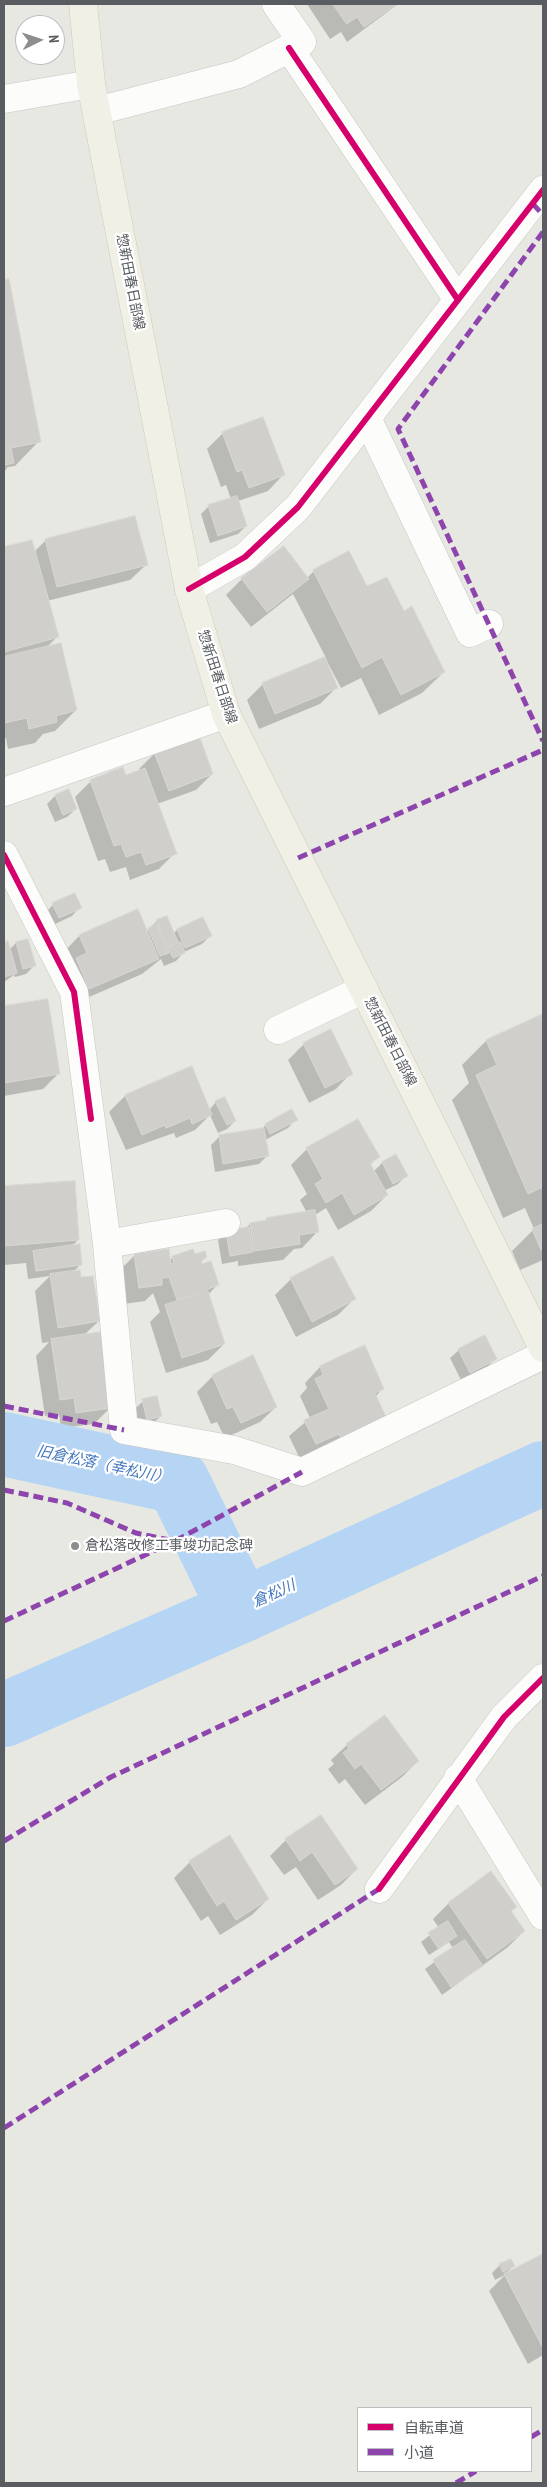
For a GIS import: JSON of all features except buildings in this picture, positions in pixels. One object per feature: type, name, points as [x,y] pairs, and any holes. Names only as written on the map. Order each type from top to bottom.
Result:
[{"type":"main road","name":"惣新田春日部線","points":[[84,4],[91,84],[189,589],[226,714],[543,1348]]},
{"type":"street","points":[[97,111],[239,74],[302,42],[276,4]]},
{"type":"street","points":[[290,48],[458,300]]},
{"type":"street","points":[[4,99],[91,84]]},
{"type":"street","points":[[189,589],[245,557],[298,507],[543,190]]},
{"type":"street","points":[[366,418],[470,633],[489,624]]},
{"type":"street","points":[[4,792],[226,714]]},
{"type":"street","points":[[4,855],[74,992],[107,1244],[124,1430],[234,1450],[302,1472],[543,1355]]},
{"type":"street","points":[[278,1030],[364,989]]},
{"type":"street","points":[[107,1244],[226,1223]]},
{"type":"street","points":[[379,1889],[504,1717],[543,1678]]},
{"type":"street","points":[[458,1778],[543,1916]]},
{"type":"waterway","name":"旧倉松落（幸松川）","points":[[4,1444],[178,1482],[241,1611]]},
{"type":"waterway","name":"倉松川","points":[[4,1715],[241,1611],[543,1473]]},
{"type":"marked path","points":[[533,204],[543,215]]},
{"type":"marked path","points":[[543,232],[398,429],[543,741]]},
{"type":"marked path","points":[[298,858],[543,750]]},
{"type":"marked path","points":[[4,1406],[124,1430]]},
{"type":"marked path","points":[[4,1490],[67,1503],[136,1533],[175,1541],[302,1472]]},
{"type":"marked path","points":[[4,1621],[175,1541]]},
{"type":"marked path","points":[[4,1841],[111,1777],[543,1576]]},
{"type":"marked path","points":[[4,2128],[379,1889]]},
{"type":"marked path","points":[[532,2436],[543,2430]]},
{"type":"marked path","points":[[456,2483],[474,2472]]},
{"type":"cycle path","points":[[289,48],[458,300]]},
{"type":"cycle path","points":[[189,589],[245,557],[298,507],[543,190]]},
{"type":"cycle path","points":[[4,855],[74,992],[91,1119]]},
{"type":"cycle path","points":[[379,1889],[504,1717],[543,1678]]},
{"type":"place","name":"倉松落改修工事竣功記念碑","points":[[75,1546]]}]
